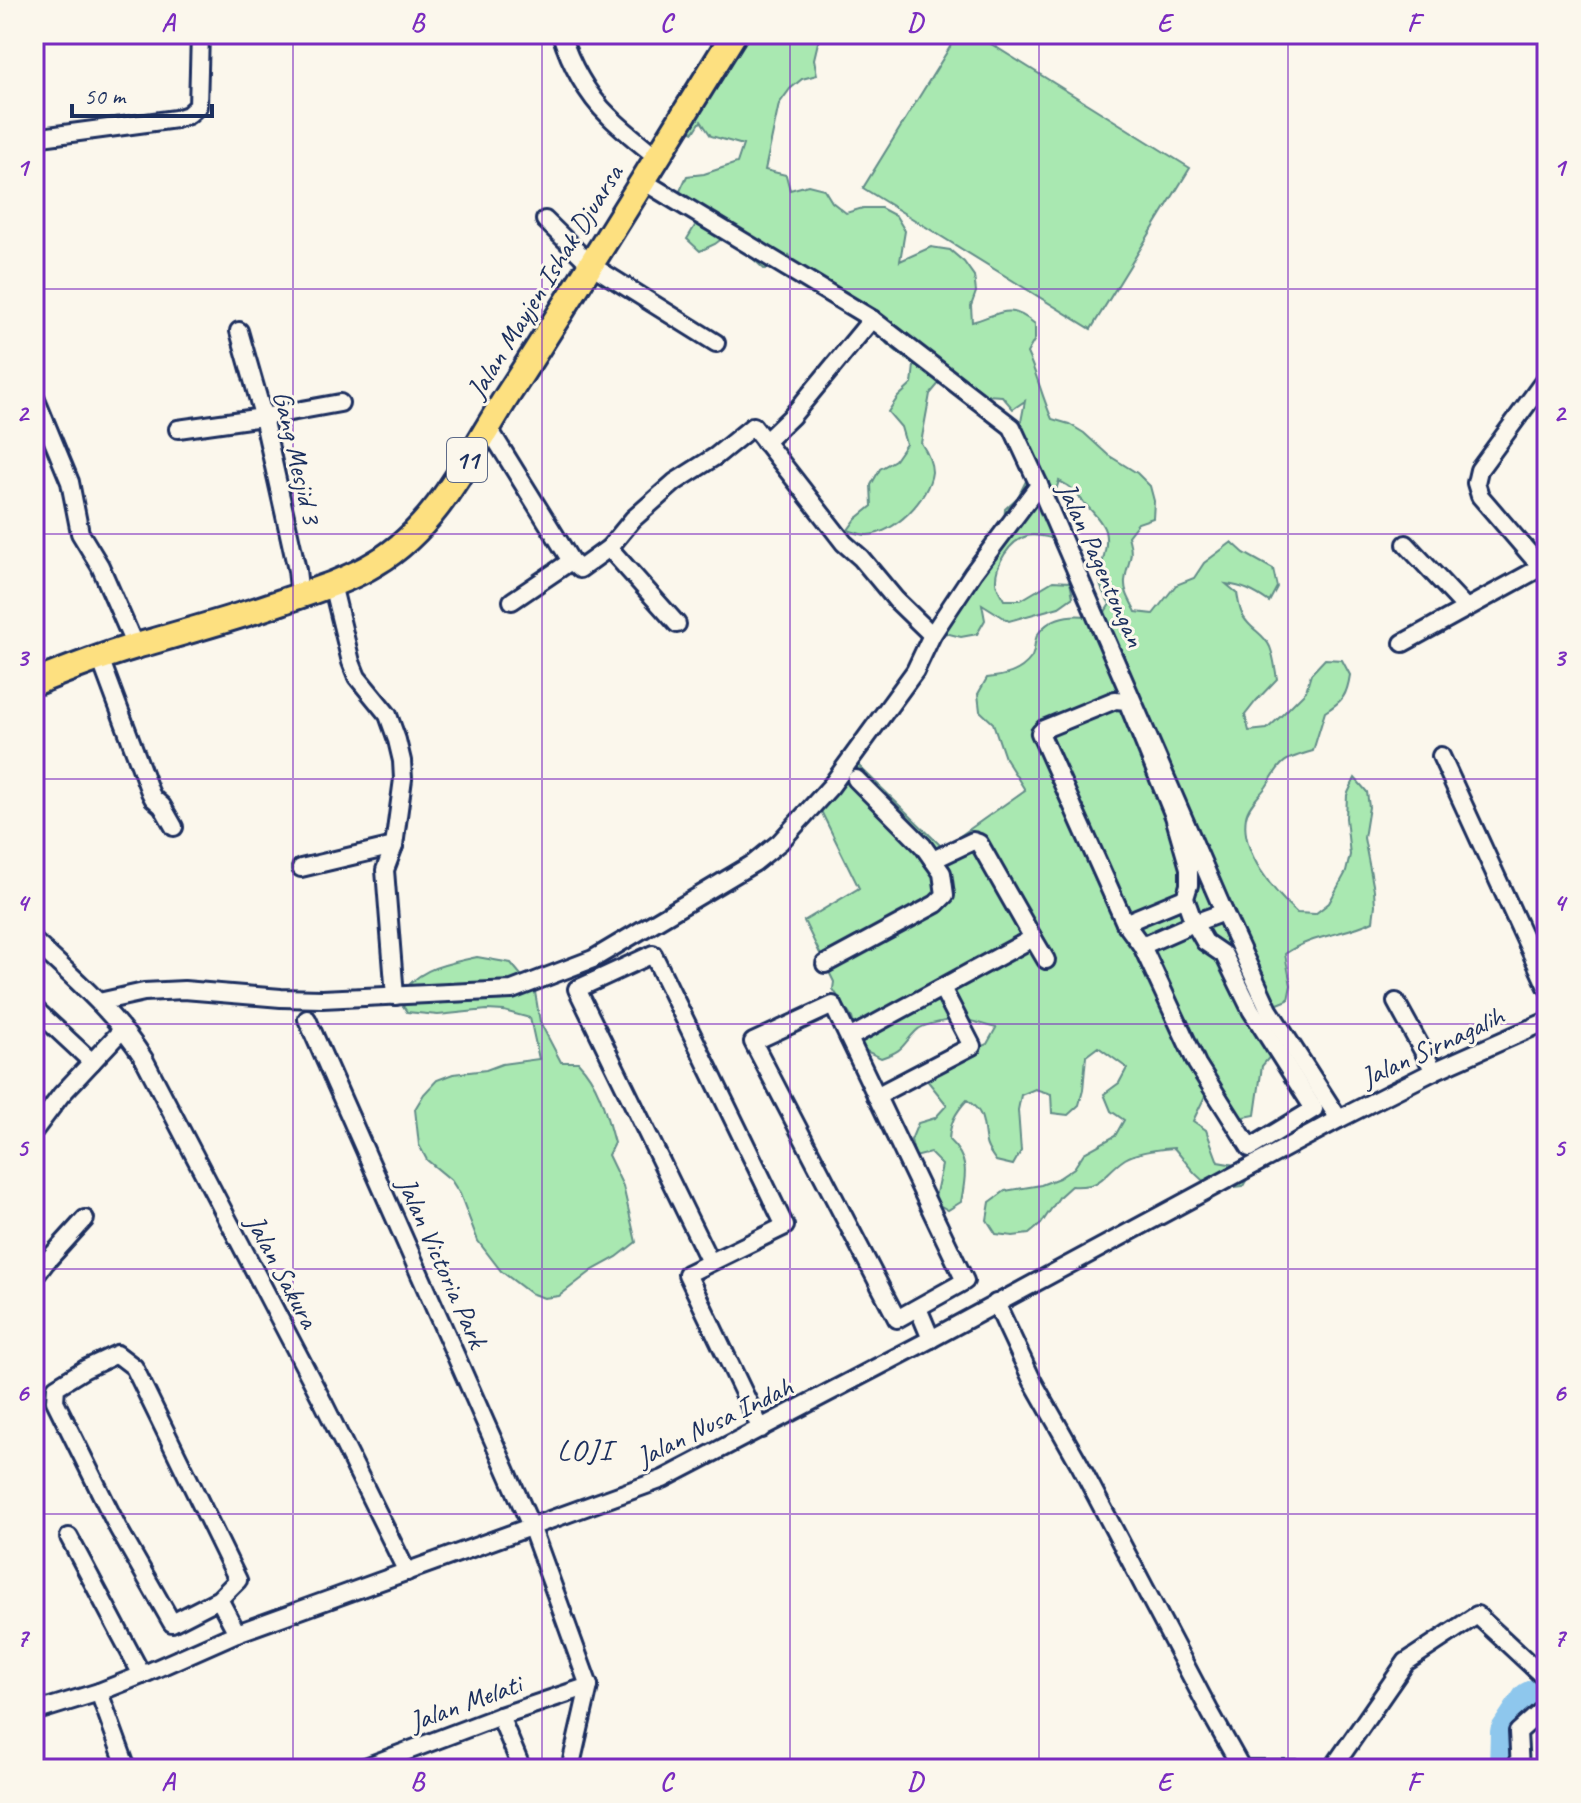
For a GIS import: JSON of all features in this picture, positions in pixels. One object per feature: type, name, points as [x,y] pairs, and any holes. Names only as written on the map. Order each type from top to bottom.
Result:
[{"type":"main road","name":"Jalan Mayjen Ishak Djuarsa","points":[[34,683],[135,646],[224,622],[300,596],[377,563],[397,549],[445,497],[734,34]]},
{"type":"street","points":[[34,138],[176,119],[195,110],[198,106],[200,34]]},
{"type":"street","points":[[561,34],[567,52],[596,101],[609,117],[658,158]]},
{"type":"street","name":"Jalan Pagentongan","points":[[643,181],[872,319],[1012,427],[1269,1010],[1339,1119]]},
{"type":"street","points":[[545,220],[591,265],[716,343]]},
{"type":"street","points":[[765,442],[792,416],[872,319]]},
{"type":"street","name":"Gang Mesjid 3","points":[[239,331],[263,417],[300,596]]},
{"type":"street","points":[[1403,643],[1544,566],[1480,496],[1476,483],[1479,470],[1547,377]]},
{"type":"street","points":[[34,395],[70,482],[80,533],[100,566],[135,646]]},
{"type":"street","points":[[178,429],[340,403]]},
{"type":"street","points":[[488,427],[571,561],[580,569],[609,548],[633,519],[675,482],[716,456],[753,426],[844,543],[932,635]]},
{"type":"street","points":[[99,1002],[144,992],[184,990],[281,998],[512,990],[593,959],[754,863],[780,842],[831,786],[915,671],[932,635],[973,573],[1039,485]]},
{"type":"street","points":[[1406,544],[1466,608]]},
{"type":"street","points":[[609,548],[677,624]]},
{"type":"street","points":[[512,601],[571,561]]},
{"type":"street","points":[[332,584],[351,662],[357,677],[388,715],[397,740],[403,779],[394,846],[385,870],[395,996]]},
{"type":"street","points":[[100,658],[150,792],[174,827]]},
{"type":"street","points":[[1115,700],[1127,701],[1174,816],[1189,868],[1185,898],[1194,923],[1205,942],[1224,955],[1251,1010],[1314,1109],[1250,1148],[1197,1064],[1142,946],[1125,923],[1040,733],[1077,714],[1115,700]]},
{"type":"street","points":[[1441,756],[1547,987]]},
{"type":"street","points":[[825,964],[936,904],[945,895],[942,873],[923,846],[856,779]]},
{"type":"street","points":[[933,860],[973,841],[979,843],[1046,960]]},
{"type":"street","points":[[301,868],[394,846]]},
{"type":"street","points":[[1125,923],[1185,898]]},
{"type":"street","points":[[1142,946],[1224,912]]},
{"type":"street","points":[[849,1038],[1033,938]]},
{"type":"street","name":"Jalan Sakura","points":[[34,941],[99,1002],[133,1041],[144,1059],[324,1404],[407,1572]]},
{"type":"street","points":[[710,1262],[577,989],[653,954],[785,1226],[687,1274],[761,1429]]},
{"type":"street","points":[[876,1096],[972,1046],[942,988]]},
{"type":"street","points":[[1396,1002],[1434,1071]]},
{"type":"street","points":[[833,1005],[849,1038],[965,1281],[897,1319],[753,1042],[833,1005]]},
{"type":"street","points":[[34,1008],[92,1062]]},
{"type":"street","name":"Jalan Victoria Park","points":[[307,1019],[531,1526],[589,1686]]},
{"type":"street","name":"Jalan Sirnagalih","points":[[1339,1119],[1434,1071],[1547,1021]]},
{"type":"street","points":[[34,1131],[61,1095],[122,1030]]},
{"type":"street","name":"Jalan Nusa Indah","points":[[34,1712],[99,1692],[237,1633],[663,1479],[931,1339],[1339,1119]]},
{"type":"street","points":[[34,1278],[40,1258],[85,1219]]},
{"type":"street","points":[[996,1303],[1033,1382],[1242,1769],[1332,1769],[1406,1662],[1477,1615],[1547,1680]]},
{"type":"street","points":[[918,1308],[931,1339]]},
{"type":"street","points":[[117,1354],[134,1367],[238,1580],[219,1599],[172,1623],[118,1528],[55,1401],[56,1387],[117,1354]]},
{"type":"street","points":[[69,1537],[142,1675]]},
{"type":"street","points":[[219,1599],[237,1633]]},
{"type":"street","points":[[570,1769],[589,1686]]},
{"type":"street","name":"Jalan Melati","points":[[360,1769],[589,1686]]},
{"type":"street","points":[[99,1692],[127,1769]]},
{"type":"street","points":[[1520,1769],[1518,1732],[1547,1706]]},
{"type":"street","points":[[500,1716],[522,1769]]},
{"type":"green space","points":[[736,34],[820,34],[814,59],[817,75],[802,79],[779,104],[765,170],[786,175],[790,190],[808,185],[824,189],[832,202],[846,213],[863,208],[881,208],[896,216],[905,231],[900,261],[931,247],[950,250],[974,276],[976,292],[971,306],[972,322],[997,313],[1011,312],[1035,324],[1035,339],[1027,353],[1052,419],[1084,433],[1150,486],[1154,501],[1153,518],[1138,523],[1128,536],[1131,555],[1125,585],[1136,612],[1153,614],[1176,585],[1194,578],[1204,563],[1232,542],[1244,553],[1273,569],[1277,587],[1269,602],[1249,590],[1226,584],[1237,593],[1245,620],[1270,647],[1277,679],[1245,715],[1249,731],[1267,729],[1280,717],[1306,691],[1311,674],[1325,659],[1342,660],[1350,675],[1343,697],[1325,712],[1313,751],[1289,759],[1280,766],[1249,809],[1246,830],[1253,857],[1278,894],[1297,913],[1315,914],[1329,903],[1346,872],[1350,855],[1347,795],[1355,778],[1367,792],[1369,807],[1364,838],[1374,890],[1373,921],[1306,943],[1285,954],[1291,985],[1288,1000],[1273,1006],[1273,1053],[1262,1066],[1255,1115],[1239,1118],[1232,1103],[1219,1088],[1206,1094],[1193,1121],[1206,1130],[1218,1162],[1251,1172],[1243,1186],[1219,1187],[1202,1180],[1174,1148],[1149,1151],[1125,1159],[1097,1183],[1071,1186],[1060,1196],[1041,1224],[1029,1234],[996,1234],[987,1220],[990,1202],[1005,1191],[1041,1185],[1059,1178],[1074,1168],[1084,1153],[1115,1136],[1124,1120],[1111,1111],[1104,1094],[1119,1083],[1127,1068],[1098,1047],[1086,1056],[1079,1105],[1068,1115],[1052,1113],[1051,1094],[1035,1089],[1021,1095],[1018,1110],[1021,1151],[1013,1165],[996,1161],[987,1145],[980,1114],[967,1100],[954,1118],[949,1140],[960,1154],[965,1168],[963,1192],[961,1202],[948,1210],[934,1202],[942,1165],[930,1153],[915,1157],[911,1140],[918,1123],[935,1118],[947,1105],[926,1079],[920,1062],[936,1056],[954,1058],[987,1044],[996,1028],[965,1020],[932,1024],[920,1028],[898,1050],[881,1058],[866,1051],[852,1018],[833,989],[834,982],[804,921],[859,888],[821,811],[855,762],[943,848],[1025,790],[1005,758],[993,723],[980,711],[978,694],[987,678],[1011,673],[1027,663],[1033,655],[1038,634],[1051,622],[1067,616],[1101,618],[1110,604],[1100,580],[1106,538],[1104,527],[1097,517],[1072,489],[1059,481],[1054,496],[1067,526],[1059,540],[1035,535],[1014,543],[1004,554],[996,582],[1004,600],[1021,600],[1053,581],[1070,582],[1073,597],[1059,607],[1009,621],[982,604],[985,620],[977,634],[961,637],[945,633],[939,617],[1004,527],[1005,509],[1018,497],[1026,481],[1028,462],[1020,427],[1025,401],[1013,409],[1002,396],[969,392],[955,382],[940,382],[930,394],[921,443],[929,457],[932,472],[917,504],[888,529],[865,535],[848,530],[872,506],[871,485],[880,469],[895,460],[906,444],[901,427],[888,412],[912,384],[914,365],[887,344],[876,329],[799,269],[789,255],[780,268],[764,269],[751,257],[743,241],[727,235],[700,251],[687,239],[696,224],[685,211],[679,193],[687,176],[737,163],[743,145],[711,136],[701,121],[694,132],[677,126]]},
{"type":"green space","points":[[958,34],[975,34],[1190,168],[1091,329],[863,188]]},
{"type":"green space","points":[[477,957],[511,963],[535,992],[540,1022],[561,1062],[578,1062],[592,1080],[614,1143],[608,1155],[623,1186],[636,1242],[559,1296],[544,1298],[530,1293],[501,1271],[478,1241],[460,1194],[451,1180],[427,1160],[419,1145],[415,1109],[437,1080],[453,1074],[539,1059],[530,1018],[487,1010],[438,1015],[407,1012],[398,998],[423,974],[443,965]]},
{"type":"waterway","points":[[1506,1769],[1507,1732],[1529,1699],[1547,1690]]},
{"type":"district","name":"LOJI","points":[[585,1450]]}]
